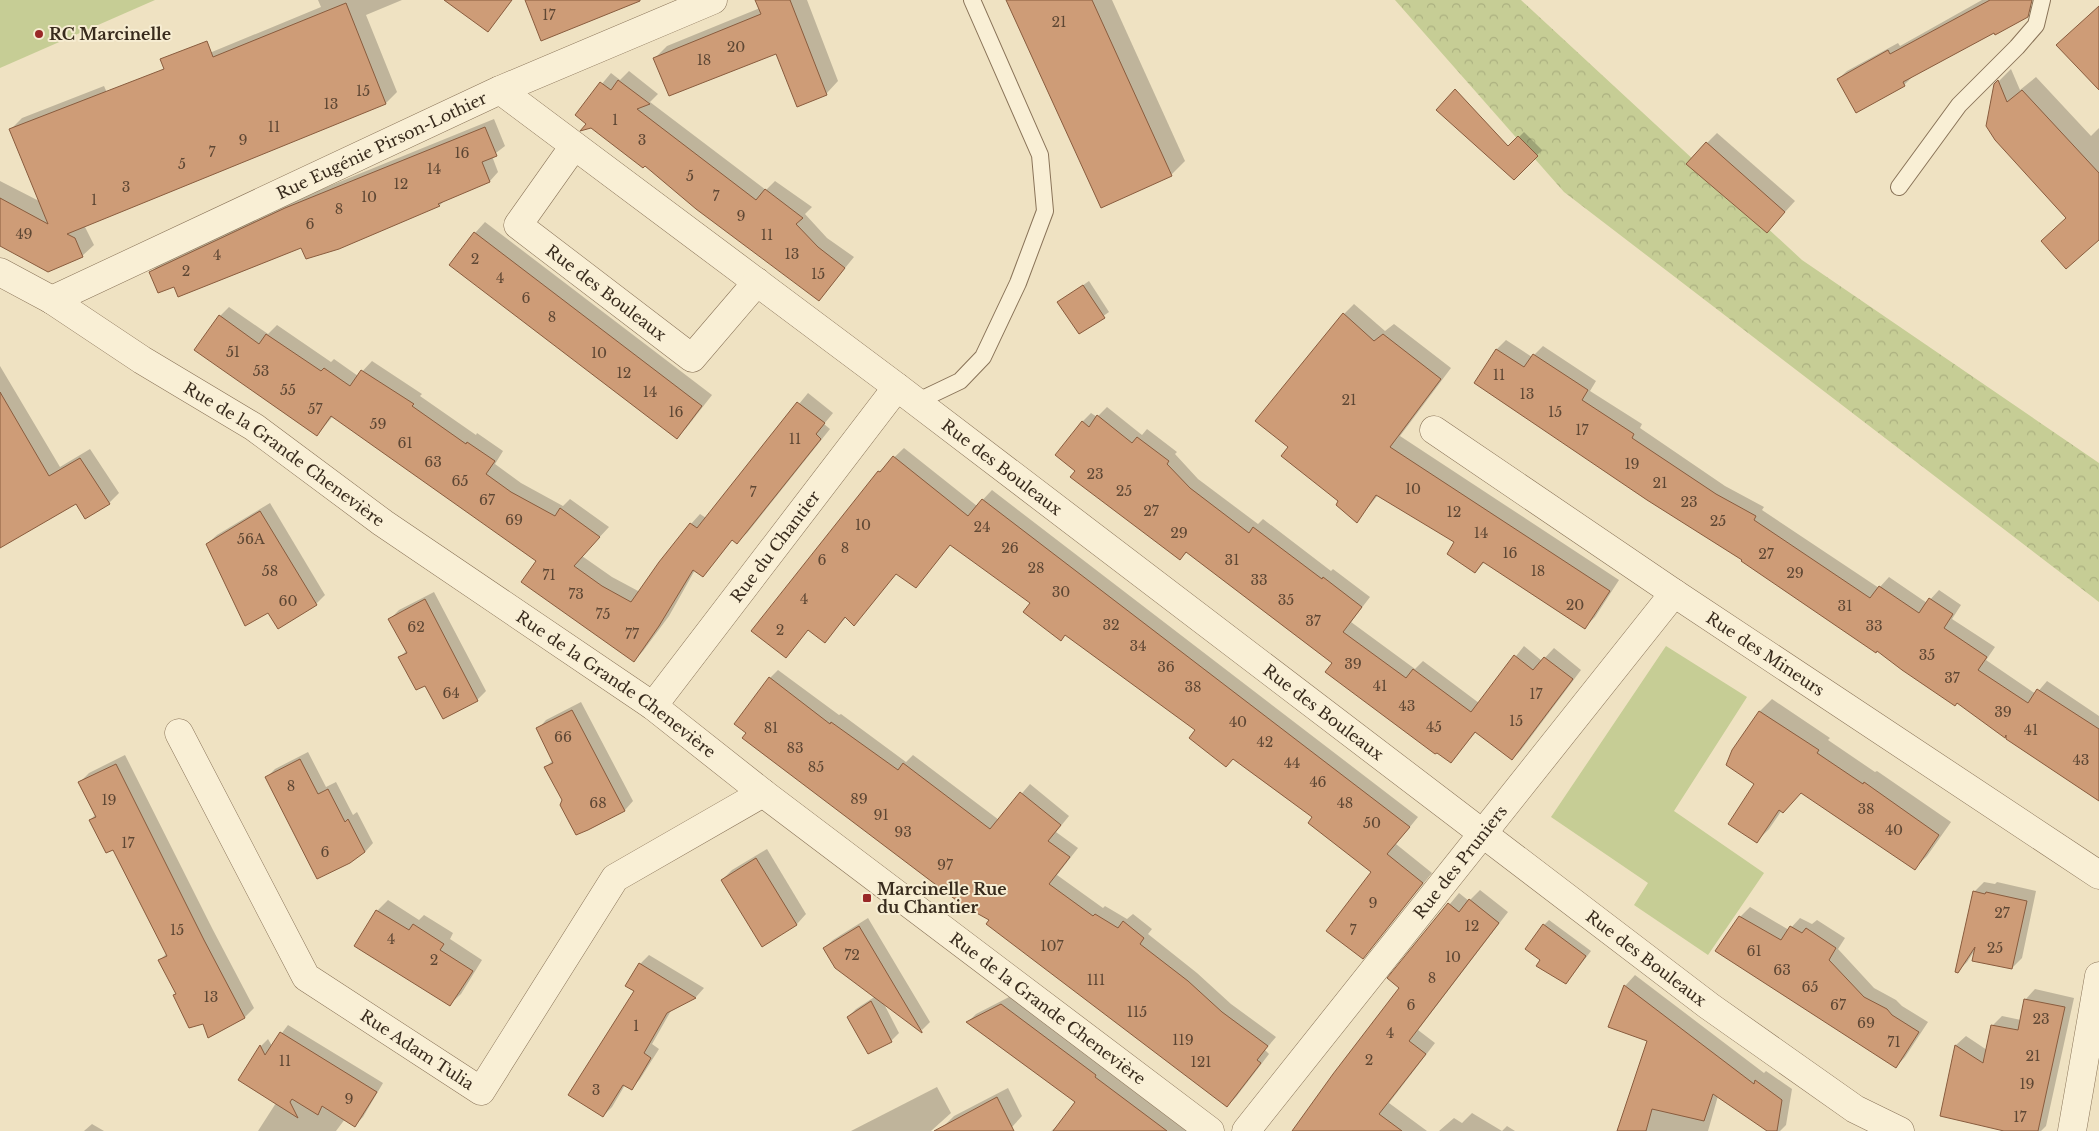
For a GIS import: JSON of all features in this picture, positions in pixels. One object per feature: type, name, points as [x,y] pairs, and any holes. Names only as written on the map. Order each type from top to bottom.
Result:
[{"type":"street","name":"Rue Eugénie Pirson-Lothier","points":[[52,300],[500,90],[713,0]]},
{"type":"street","name":"Rue des Bouleaux","points":[[500,90],[906,395],[1709,1006],[1855,1109],[1900,1131]]},
{"type":"street","name":"Rue des Bouleaux","points":[[574,146],[518,225],[692,358],[756,282]]},
{"type":"street","name":"Rue de la Grande Chenevière","points":[[0,272],[52,300],[142,360],[254,427],[383,523],[653,706],[763,792],[1210,1131]]},
{"type":"street","name":"Rue du Chantier","points":[[653,706],[906,395]]},
{"type":"street","name":"Rue des Mineurs","points":[[1434,430],[1674,593],[2099,875]]},
{"type":"street","name":"Rue des Pruniers","points":[[1246,1131],[1674,593]]},
{"type":"street","name":"Rue Adam Tulia","points":[[179,733],[306,977],[481,1091],[615,878],[763,792]]},
{"type":"street","points":[[2072,1131],[2099,976]]},
{"type":"lane","points":[[906,395],[960,381],[983,357],[1018,283],[1045,211],[1040,155],[972,0]]},
{"type":"lane","points":[[1899,187],[1959,105],[2017,47],[2036,25],[2042,0]]},
{"type":"green space","name":"RC Marcinelle","points":[[0,0],[155,0],[0,68]]},
{"type":"green space","points":[[1395,0],[1521,0],[1802,260],[2099,463],[2099,602],[1564,192]]},
{"type":"green space","points":[[1666,646],[1747,697],[1674,811],[1764,873],[1708,955],[1634,905],[1648,883],[1551,817]]},
{"type":"building","points":[[444,0],[512,0],[488,32]]},
{"type":"building","points":[[525,0],[640,0],[640,1],[541,41]]},
{"type":"building","points":[[755,0],[790,0],[827,95],[797,107],[776,54],[669,96],[653,58],[761,14]]},
{"type":"building","points":[[1006,0],[1092,0],[1172,176],[1101,208]]},
{"type":"building","points":[[1990,0],[2032,0],[2028,17],[1903,82],[1905,86],[1856,113],[1837,79],[1888,50],[1890,54]]},
{"type":"building","points":[[346,3],[386,104],[67,234],[75,238],[83,257],[48,272],[0,246],[0,198],[48,224],[9,129],[164,69],[160,59],[207,41],[213,57]]},
{"type":"building","points":[[2099,6],[2099,90],[2056,45]]},
{"type":"building","points":[[618,80],[650,104],[637,109],[756,200],[765,189],[803,218],[796,224],[818,247],[845,268],[819,301],[696,209],[645,166],[643,168],[591,128],[580,131],[586,124],[575,115],[600,82],[611,90]]},
{"type":"building","points":[[1998,80],[2007,102],[2022,90],[2099,173],[2099,240],[2066,269],[2041,241],[2066,218],[1995,140],[1986,126],[1994,84]]},
{"type":"building","points":[[1455,89],[1508,146],[1518,136],[1538,156],[1514,180],[1436,110]]},
{"type":"building","points":[[485,127],[497,156],[482,162],[490,182],[438,204],[440,206],[339,249],[306,259],[301,248],[178,297],[174,287],[158,293],[149,272],[285,208]]},
{"type":"building","points":[[1706,142],[1785,212],[1767,233],[1686,164]]},
{"type":"building","points":[[474,232],[702,406],[677,439],[449,265]]},
{"type":"building","points":[[1083,285],[1105,318],[1079,334],[1057,302]]},
{"type":"building","points":[[1343,313],[1374,341],[1383,334],[1441,379],[1390,447],[1610,591],[1585,629],[1483,562],[1475,573],[1447,554],[1454,542],[1376,495],[1357,523],[1336,505],[1338,501],[1281,456],[1288,447],[1255,421]]},
{"type":"building","points":[[219,315],[259,344],[266,334],[321,371],[324,368],[350,386],[361,370],[414,404],[412,406],[466,444],[467,442],[495,461],[486,474],[511,492],[555,516],[560,508],[600,537],[574,566],[602,586],[631,602],[659,562],[690,523],[697,528],[797,402],[825,423],[816,434],[821,439],[737,544],[732,540],[703,577],[693,570],[659,626],[634,662],[521,582],[536,561],[331,416],[317,436],[194,350]]},
{"type":"building","points":[[1496,349],[1524,367],[1533,354],[1588,390],[1582,400],[1634,434],[1632,438],[1716,494],[1756,516],[1754,520],[1870,598],[1879,586],[1919,613],[1929,598],[1953,614],[1944,628],[1987,657],[1978,670],[2028,703],[2037,689],[2099,729],[2099,801],[2006,739],[2006,735],[2005,738],[1957,703],[1955,706],[1742,560],[1647,500],[1474,383]]},
{"type":"building","points":[[0,392],[49,476],[80,458],[110,504],[85,519],[76,504],[0,548]]},
{"type":"building","points":[[1097,415],[1132,443],[1137,437],[1169,461],[1167,464],[1190,488],[1249,533],[1253,527],[1362,607],[1343,632],[1406,678],[1413,669],[1471,712],[1514,655],[1533,670],[1544,657],[1573,679],[1512,760],[1475,732],[1451,763],[1437,753],[1435,754],[1325,672],[1332,663],[1186,552],[1180,560],[1070,477],[1075,471],[1055,455],[1082,421],[1089,427]]},
{"type":"building","points":[[893,456],[968,516],[982,499],[1410,827],[1387,854],[1423,883],[1363,959],[1326,931],[1371,872],[1308,823],[1312,817],[1233,759],[1226,767],[1189,738],[1195,730],[1065,635],[1061,641],[1023,612],[1030,603],[950,545],[916,588],[896,574],[854,626],[845,617],[825,643],[808,630],[786,658],[751,631],[878,471],[880,472]]},
{"type":"building","points":[[260,511],[317,605],[278,629],[268,613],[245,626],[206,544]]},
{"type":"building","points":[[425,599],[478,701],[443,719],[425,686],[416,690],[398,657],[407,653],[388,619]]},
{"type":"building","points":[[769,677],[830,724],[831,722],[898,770],[903,763],[990,829],[1020,792],[1061,825],[1048,841],[1070,857],[1049,884],[1093,916],[1095,914],[1118,928],[1123,921],[1144,938],[1140,944],[1188,981],[1222,1012],[1268,1046],[1257,1060],[1261,1063],[1227,1107],[986,924],[989,920],[964,906],[742,738],[746,733],[734,724]]},
{"type":"building","points":[[572,710],[625,811],[576,835],[560,805],[562,800],[544,767],[553,763],[536,728]]},
{"type":"building","points":[[1759,711],[1819,750],[1817,753],[1863,784],[1864,782],[1939,835],[1915,870],[1801,793],[1783,813],[1779,810],[1757,843],[1728,824],[1754,784],[1726,765],[1732,750]]},
{"type":"building","points":[[300,759],[318,794],[328,789],[345,822],[348,819],[365,852],[350,863],[317,879],[265,777]]},
{"type":"building","points":[[116,764],[245,1018],[208,1038],[203,1024],[189,1028],[173,995],[176,994],[158,960],[167,956],[113,850],[106,853],[89,820],[96,817],[78,782]]},
{"type":"building","points":[[756,858],[797,925],[762,947],[721,880]]},
{"type":"building","points":[[1973,891],[2027,901],[2012,969],[1972,961],[1975,947],[1958,973],[1955,972]]},
{"type":"building","points":[[1469,899],[1499,923],[1409,1041],[1426,1054],[1379,1114],[1402,1131],[1292,1131],[1399,988],[1387,978],[1448,903],[1459,912]]},
{"type":"building","points":[[376,910],[409,930],[413,924],[444,944],[440,950],[473,971],[450,1006],[354,946]]},
{"type":"building","points":[[1739,916],[1781,940],[1790,926],[1802,933],[1806,928],[1836,948],[1829,960],[1864,997],[1887,1009],[1892,1015],[1919,1032],[1896,1068],[1715,951]]},
{"type":"building","points":[[1543,924],[1586,956],[1566,984],[1536,966],[1540,960],[1525,949]]},
{"type":"building","points":[[859,926],[922,1033],[835,968],[823,948]]},
{"type":"building","points":[[639,963],[696,998],[667,1013],[644,1053],[651,1058],[632,1090],[623,1085],[603,1117],[568,1095],[634,991],[625,986]]},
{"type":"building","points":[[1624,985],[1754,1084],[1755,1080],[1782,1100],[1777,1131],[1767,1131],[1713,1094],[1704,1121],[1652,1109],[1646,1131],[1617,1131],[1647,1041],[1608,1027]]},
{"type":"building","points":[[2024,999],[2065,1007],[2038,1131],[2004,1131],[1940,1116],[1955,1045],[1983,1063],[1991,1025],[2018,1030]]},
{"type":"building","points":[[871,1001],[892,1042],[868,1054],[847,1017]]},
{"type":"building","points":[[1001,1004],[1167,1131],[1053,1131],[1075,1102],[966,1022]]},
{"type":"building","points":[[280,1032],[377,1092],[355,1127],[322,1106],[318,1115],[292,1099],[290,1102],[298,1118],[238,1080],[260,1045],[265,1055]]},
{"type":"building","points":[[997,1097],[1014,1131],[934,1131]]},
{"type":"place","name":"RC Marcinelle","points":[[39,34]]},
{"type":"place","name":"Marcinelle Rue du Chantier","points":[[867,898]]}]
